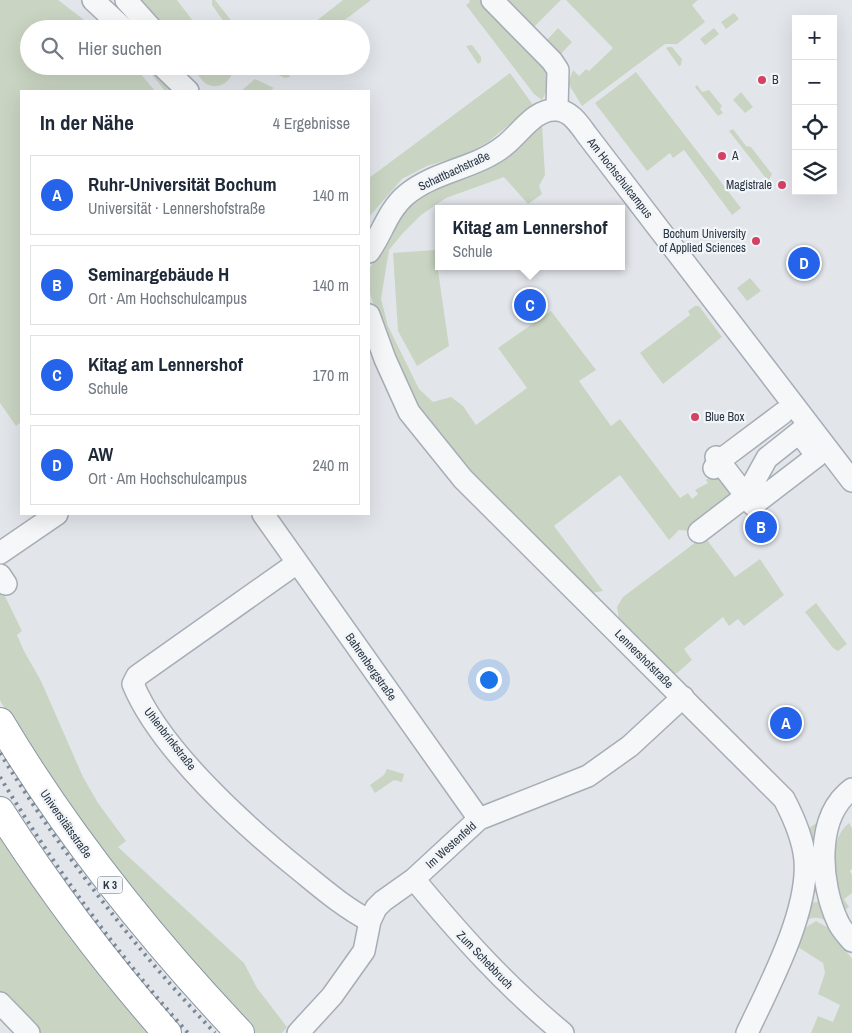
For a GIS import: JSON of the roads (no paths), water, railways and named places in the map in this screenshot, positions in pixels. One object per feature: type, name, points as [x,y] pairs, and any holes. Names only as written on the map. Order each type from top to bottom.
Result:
[{"type":"highway","name":"Universitätsstraße","points":[[0,722],[31,774],[114,890],[180,970],[240,1033]]},
{"type":"highway","points":[[0,811],[58,896],[123,984],[167,1033]]},
{"type":"street","points":[[93,0],[114,20]]},
{"type":"street","points":[[126,0],[144,20]]},
{"type":"street","points":[[492,0],[552,61],[558,70],[557,110]]},
{"type":"street","points":[[171,75],[187,90]]},
{"type":"street","points":[[184,75],[193,90]]},
{"type":"street","name":"Schattbachstraße","points":[[370,250],[384,225],[406,195],[436,178],[486,158],[504,146],[540,113],[557,110]]},
{"type":"street","name":"Am Hochschulcampus","points":[[557,110],[567,112],[587,135],[852,481]]},
{"type":"street","name":"Lennershofstraße","points":[[370,318],[385,359],[409,412],[463,479],[784,799],[797,825],[805,860],[802,898],[769,989],[748,1033]]},
{"type":"street","points":[[778,414],[797,434],[817,456],[812,463],[753,505],[717,462],[778,414]]},
{"type":"street","points":[[699,532],[746,496],[767,458],[797,434]]},
{"type":"street","points":[[0,553],[56,515]]},
{"type":"street","name":"Bahrenbergstraße","points":[[264,515],[479,820]]},
{"type":"street","name":"Uhlenbrinkstraße","points":[[297,563],[137,676],[133,684],[149,714],[180,755],[229,808],[272,848],[310,879],[353,912],[370,920]]},
{"type":"street","name":"Im Westenfeld","points":[[302,1029],[332,996],[364,951],[370,920],[376,908],[383,901],[414,879],[479,820],[588,776],[630,746],[683,698]]},
{"type":"street","points":[[852,789],[838,805],[832,816],[825,846],[825,877],[838,924],[852,941]]},
{"type":"street","name":"Zum Schebbruch","points":[[414,879],[464,940],[506,983],[563,1033]]},
{"type":"street","points":[[0,1003],[28,1033]]},
{"type":"railway","points":[[0,753],[48,827],[100,899],[185,1001],[215,1033]]},
{"type":"railway","points":[[0,777],[88,909],[136,972],[188,1033]]},
{"type":"place","name":"B","points":[[762,80]]},
{"type":"place","name":"A","points":[[722,156]]},
{"type":"place","name":"Magistrale","points":[[782,185]]},
{"type":"place","name":"Bochum University of Applied Sciences","points":[[756,241]]},
{"type":"place","name":"AW","points":[[804,263]]},
{"type":"place","name":"Kitag am Lennershof","points":[[530,305]]},
{"type":"place","name":"Blue Box","points":[[695,417]]},
{"type":"place","name":"Seminargebäude H","points":[[761,527]]},
{"type":"place","name":"Ruhr-Universität Bochum","points":[[786,723]]}]
